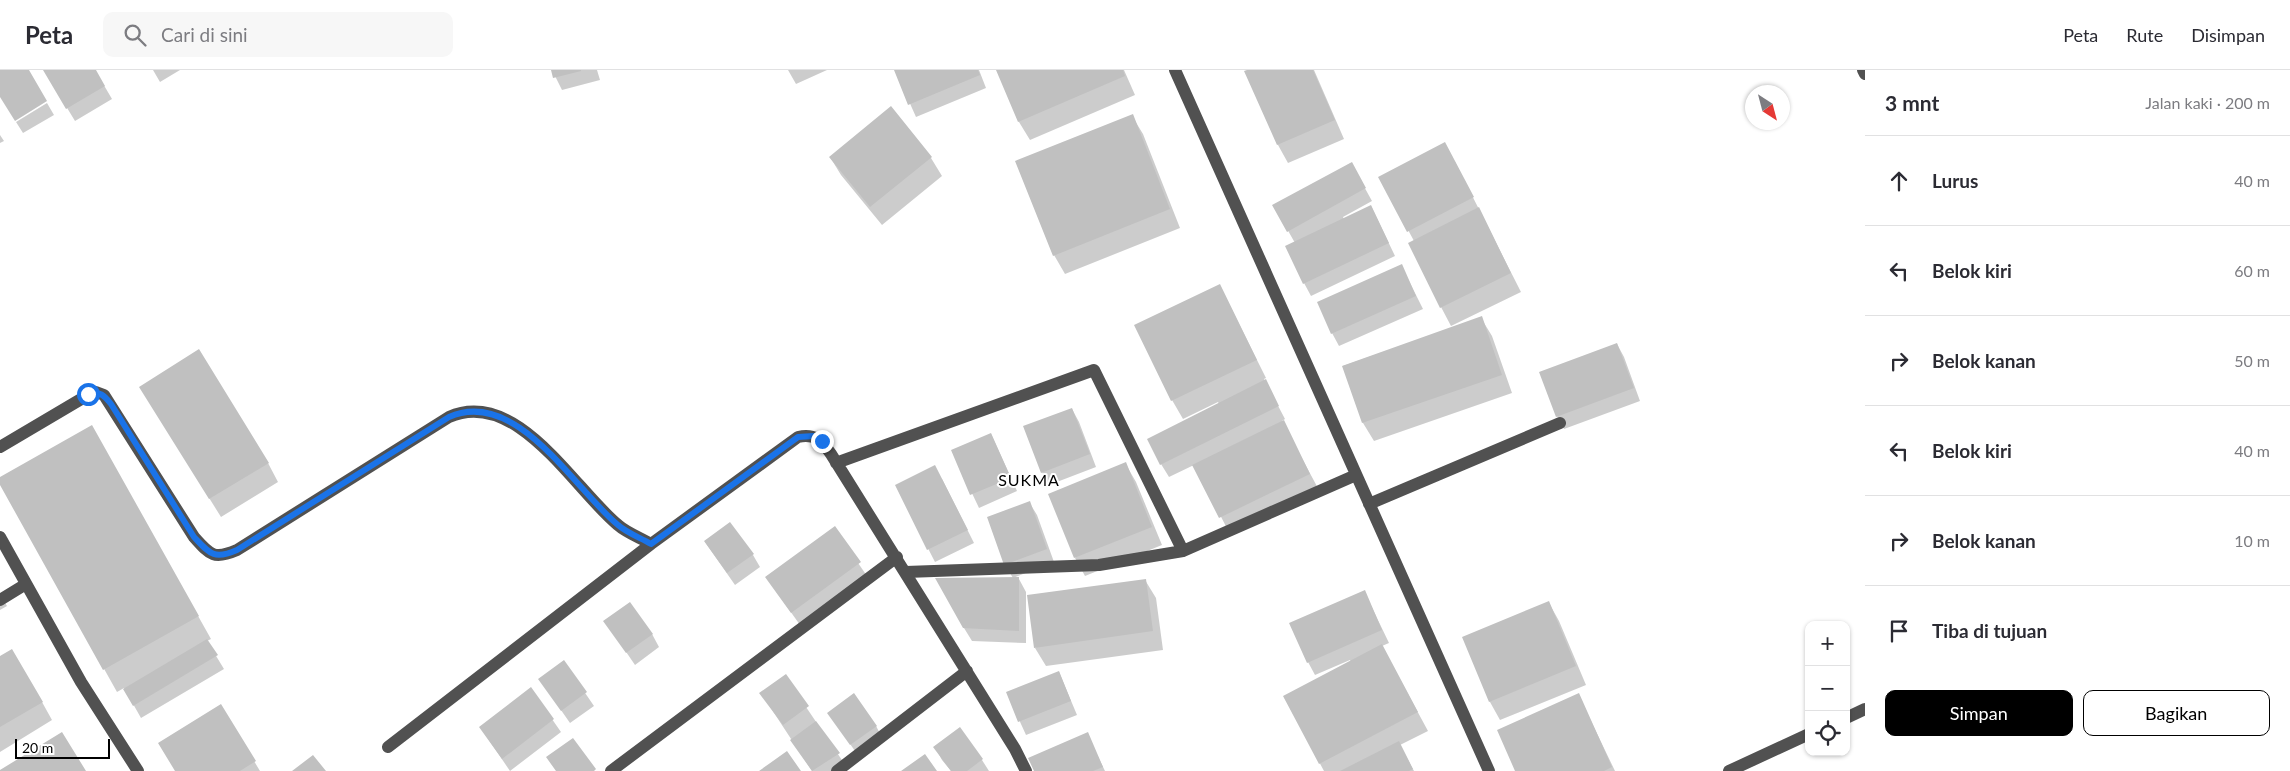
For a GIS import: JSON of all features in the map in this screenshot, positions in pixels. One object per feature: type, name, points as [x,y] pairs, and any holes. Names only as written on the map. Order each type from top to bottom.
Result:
[{"type":"street","points":[[1176,70],[1489,771]]},
{"type":"street","points":[[1863,70],[1865,74]]},
{"type":"street","points":[[836,463],[1094,370],[1183,551]]},
{"type":"street","points":[[0,447],[88,394],[96,392],[104,395],[194,537],[206,550],[215,556],[223,556],[237,550],[449,417],[462,411],[478,410],[497,417],[530,434],[618,526],[651,544]]},
{"type":"street","points":[[1370,504],[1560,423]]},
{"type":"street","points":[[388,747],[651,544],[798,437],[814,436],[822,441],[897,557],[1015,749],[1026,771]]},
{"type":"street","points":[[906,572],[1099,565],[1183,551],[1356,475]]},
{"type":"street","points":[[0,537],[81,682],[138,771]]},
{"type":"street","points":[[611,771],[897,557]]},
{"type":"street","points":[[0,600],[26,584]]},
{"type":"street","points":[[837,771],[966,670]]},
{"type":"street","points":[[1850,716],[1865,709]]},
{"type":"street","points":[[1729,771],[1805,736]]},
{"type":"building","points":[[0,70],[29,70],[47,101],[15,121],[0,97]]},
{"type":"building","points":[[43,70],[96,70],[105,86],[66,109]]},
{"type":"building","points":[[551,70],[581,70],[581,71],[553,78]]},
{"type":"building","points":[[894,70],[978,70],[980,75],[908,105]]},
{"type":"building","points":[[996,70],[1123,70],[1125,76],[1018,122]]},
{"type":"building","points":[[1313,70],[1335,120],[1277,145],[1244,71]]},
{"type":"building","points":[[891,106],[932,157],[870,207],[829,157]]},
{"type":"building","points":[[1133,114],[1170,209],[1053,256],[1015,161]]},
{"type":"building","points":[[1445,142],[1474,197],[1407,232],[1378,177]]},
{"type":"building","points":[[1352,162],[1366,188],[1287,232],[1272,205]]},
{"type":"building","points":[[1371,205],[1389,243],[1303,284],[1285,246]]},
{"type":"building","points":[[1479,207],[1511,273],[1440,308],[1408,243]]},
{"type":"building","points":[[1402,264],[1416,296],[1331,334],[1317,302]]},
{"type":"building","points":[[1220,284],[1257,360],[1171,401],[1134,325]]},
{"type":"building","points":[[1482,316],[1502,375],[1362,423],[1342,366]]},
{"type":"building","points":[[1617,343],[1634,388],[1556,417],[1539,372]]},
{"type":"building","points":[[199,349],[269,463],[209,499],[139,387]]},
{"type":"building","points":[[1266,379],[1279,406],[1160,465],[1147,439]]},
{"type":"building","points":[[1072,408],[1090,454],[1041,473],[1023,426]]},
{"type":"building","points":[[1284,420],[1310,474],[1219,518],[1192,465]]},
{"type":"building","points":[[92,425],[199,616],[103,670],[0,485],[0,477]]},
{"type":"building","points":[[991,433],[1011,478],[970,495],[951,450]]},
{"type":"building","points":[[1126,462],[1152,527],[1074,558],[1048,494]]},
{"type":"building","points":[[935,465],[968,530],[927,550],[895,485]]},
{"type":"building","points":[[1030,501],[1047,549],[1004,565],[987,517]]},
{"type":"building","points":[[730,522],[754,554],[727,573],[704,541]]},
{"type":"building","points":[[835,526],[861,562],[791,613],[765,577]]},
{"type":"building","points":[[1019,577],[1019,631],[963,628],[935,578]]},
{"type":"building","points":[[1146,579],[1153,631],[1034,648],[1027,595]]},
{"type":"building","points":[[1365,590],[1382,630],[1307,663],[1289,623]]},
{"type":"building","points":[[1549,601],[1576,666],[1489,702],[1462,637]]},
{"type":"building","points":[[630,602],[653,634],[626,653],[603,621]]},
{"type":"building","points":[[207,639],[218,655],[133,706],[123,689]]},
{"type":"building","points":[[1382,644],[1418,712],[1319,764],[1283,696]]},
{"type":"building","points":[[12,649],[43,702],[0,727],[0,656]]},
{"type":"building","points":[[564,660],[587,692],[561,711],[538,679]]},
{"type":"building","points":[[1059,671],[1071,701],[1018,722],[1006,692]]},
{"type":"building","points":[[786,674],[809,706],[783,725],[759,693]]},
{"type":"building","points":[[531,687],[554,719],[502,759],[479,727]]},
{"type":"building","points":[[854,693],[877,726],[850,745],[827,713]]},
{"type":"building","points":[[1579,693],[1612,767],[1604,771],[1515,771],[1497,730]]},
{"type":"building","points":[[221,704],[256,761],[240,771],[175,771],[158,743]]},
{"type":"building","points":[[816,721],[840,753],[812,771],[790,740]]},
{"type":"building","points":[[960,727],[983,759],[967,771],[951,771],[933,747]]},
{"type":"building","points":[[62,732],[86,771],[0,771],[0,770]]},
{"type":"building","points":[[1088,732],[1103,767],[1093,771],[1034,771],[1028,758]]},
{"type":"building","points":[[573,738],[596,769],[594,771],[556,771],[546,757]]},
{"type":"building","points":[[1399,741],[1413,769],[1409,771],[1340,771]]},
{"type":"building","points":[[787,751],[801,771],[759,771]]},
{"type":"building","points":[[925,754],[937,771],[901,771]]},
{"type":"building","points":[[313,755],[326,771],[292,771]]},
{"type":"district","name":"SUKMA","points":[[1029,480]]},
{"type":"route","points":[[88,394],[96,392],[104,395],[194,537],[206,550],[215,556],[223,556],[237,550],[449,417],[462,411],[478,410],[497,417],[530,434],[618,526],[651,544],[798,437],[814,436],[822,441]]}]
